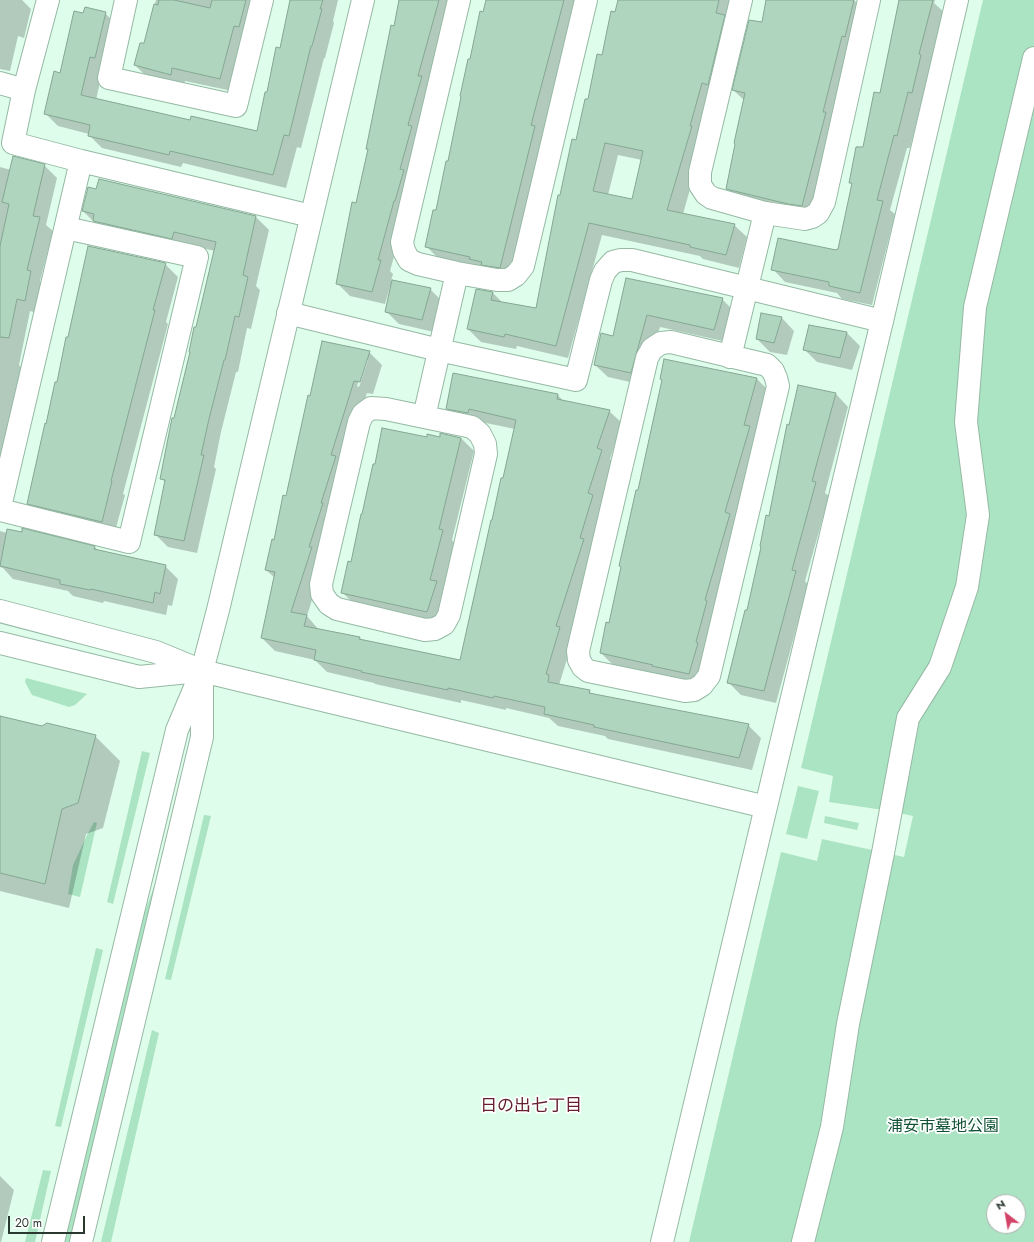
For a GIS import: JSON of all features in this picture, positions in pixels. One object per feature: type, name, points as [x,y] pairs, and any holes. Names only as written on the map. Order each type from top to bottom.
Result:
[{"type":"street","points":[[48,0],[24,90],[14,143],[80,161],[312,216]]},
{"type":"street","points":[[126,0],[109,78],[236,106],[262,0]]},
{"type":"street","points":[[53,1242],[177,730],[202,671],[218,610],[362,0]]},
{"type":"street","points":[[459,0],[402,242],[404,251],[409,260],[418,264],[497,280],[508,280],[516,275],[523,266],[586,0]]},
{"type":"street","points":[[741,0],[700,172],[700,185],[706,194],[712,198],[765,213],[805,219],[818,213],[824,202],[869,0]]},
{"type":"street","points":[[662,1242],[882,321],[957,0]]},
{"type":"street","points":[[803,1242],[832,1127],[848,1024],[883,853],[908,718],[940,667],[967,587],[978,515],[966,422],[975,307],[1034,58]]},
{"type":"street","points":[[0,83],[24,90]]},
{"type":"street","points":[[0,507],[66,228],[80,161]]},
{"type":"street","points":[[730,357],[765,213]]},
{"type":"street","points":[[0,510],[129,542],[197,257],[66,228]]},
{"type":"street","points":[[288,313],[439,350],[576,380],[601,280],[605,271],[613,262],[621,260],[632,260],[882,321]]},
{"type":"street","points":[[424,417],[457,273]]},
{"type":"street","points":[[671,342],[730,357],[767,366],[773,371],[778,386],[709,676],[702,685],[694,690],[685,691],[588,671],[583,667],[579,660],[578,651],[647,358],[652,349],[662,343],[671,342]]},
{"type":"street","points":[[372,408],[386,409],[424,417],[472,427],[480,434],[485,444],[486,454],[449,615],[444,624],[435,629],[425,630],[337,609],[329,604],[322,594],[321,584],[359,422],[363,414],[372,408]]},
{"type":"street","points":[[0,611],[156,652],[202,671],[766,807]]},
{"type":"street","points":[[0,643],[139,677],[202,671]]},
{"type":"street","points":[[81,1242],[202,737],[202,671]]},
{"type":"green space","name":"浦安市墓地公園","points":[[983,0],[1034,0],[1034,1242],[689,1242],[781,852],[817,861],[822,839],[904,857],[913,816],[829,802],[833,776],[801,768]]},
{"type":"green space","points":[[26,678],[87,694],[75,705],[69,707],[32,695],[25,682]]},
{"type":"green space","points":[[142,751],[150,753],[113,904],[107,902]]},
{"type":"green space","points":[[798,786],[819,791],[807,839],[786,834]]},
{"type":"green space","points":[[204,815],[211,816],[171,980],[165,979]]},
{"type":"green space","points":[[825,816],[859,823],[857,830],[824,823]]},
{"type":"green space","points":[[94,822],[97,823],[80,897],[68,894],[73,865]]},
{"type":"green space","points":[[162,864],[75,1242],[61,1242],[130,954]]},
{"type":"green space","points":[[96,948],[103,950],[61,1127],[55,1126]]},
{"type":"green space","points":[[152,1030],[159,1033],[111,1242],[101,1242]]},
{"type":"green space","points":[[43,1170],[51,1171],[35,1242],[25,1242]]},
{"type":"building","points":[[159,0],[174,0],[210,8],[212,0],[246,0],[239,27],[234,26],[220,79],[172,68],[171,75],[134,65],[140,43],[144,43],[154,4],[158,5]]},
{"type":"building","points":[[290,0],[323,0],[320,9],[322,9],[311,46],[289,136],[284,135],[273,175],[170,151],[169,155],[88,136],[90,125],[44,114],[54,71],[60,73],[74,11],[83,13],[85,7],[106,12],[95,58],[90,57],[81,95],[190,120],[191,116],[257,131],[276,47],[280,48]]},
{"type":"building","points":[[399,0],[439,0],[418,76],[422,76],[408,125],[412,126],[400,169],[404,170],[378,260],[381,260],[372,292],[336,284],[352,202],[356,203],[368,149],[366,149],[391,25],[394,26]]},
{"type":"building","points":[[486,0],[564,0],[531,125],[535,126],[500,268],[481,265],[482,262],[469,259],[470,257],[425,247],[433,210],[436,210],[446,161],[448,161],[468,59],[470,59],[480,11],[483,12]]},
{"type":"building","points":[[618,0],[719,0],[716,13],[725,15],[708,85],[702,83],[690,126],[692,126],[667,210],[735,224],[726,255],[690,247],[690,245],[589,223],[556,346],[505,334],[504,337],[467,329],[476,289],[493,292],[491,300],[536,308],[558,195],[560,195],[572,139],[576,140],[585,99],[588,99],[597,54],[602,55],[611,11],[615,12]],"holes":[[[605,143],[643,151],[632,199],[593,191]]]},
{"type":"building","points":[[766,0],[854,0],[845,37],[842,36],[823,112],[826,112],[802,206],[726,189],[745,93],[732,90],[749,20],[762,22]]},
{"type":"building","points":[[899,0],[933,0],[919,54],[921,55],[912,93],[908,92],[897,136],[894,135],[877,200],[883,201],[860,293],[829,286],[829,282],[771,270],[778,238],[836,250],[838,249],[852,183],[849,183],[856,147],[863,147],[874,92],[880,93]]},
{"type":"building","points":[[13,156],[45,164],[33,216],[40,217],[27,270],[31,271],[25,301],[17,299],[9,338],[0,337],[0,246],[9,204],[2,202]]},
{"type":"building","points":[[99,179],[256,216],[243,275],[248,277],[239,317],[235,316],[209,419],[201,455],[204,455],[184,541],[154,535],[165,480],[160,479],[172,418],[174,418],[190,352],[194,327],[196,327],[216,242],[174,232],[172,239],[93,221],[94,214],[82,211],[88,187],[96,189]]},
{"type":"building","points":[[88,246],[166,263],[153,310],[155,310],[111,481],[102,522],[27,504],[55,382],[57,382],[66,337],[68,337]]},
{"type":"building","points":[[626,278],[723,298],[714,330],[647,315],[631,373],[594,365],[601,333],[613,336]]},
{"type":"building","points":[[392,280],[431,288],[422,320],[385,312]]},
{"type":"building","points":[[761,313],[782,317],[774,343],[756,339]]},
{"type":"building","points":[[809,325],[847,332],[840,358],[803,350]]},
{"type":"building","points":[[322,341],[370,351],[360,382],[354,381],[331,455],[336,456],[309,547],[312,547],[291,612],[307,615],[304,626],[460,660],[491,520],[501,478],[503,478],[516,420],[469,409],[468,413],[446,409],[453,373],[558,394],[557,399],[610,410],[597,448],[602,450],[588,493],[593,495],[580,538],[584,539],[556,626],[560,627],[546,674],[549,675],[548,682],[590,690],[589,693],[749,724],[739,758],[594,727],[594,725],[544,714],[545,707],[494,696],[493,698],[448,688],[448,690],[361,672],[362,671],[314,660],[316,650],[261,638],[275,572],[265,570],[272,539],[274,540],[283,495],[286,496],[308,395],[310,396]]},
{"type":"building","points":[[664,359],[757,378],[744,425],[750,426],[725,512],[730,514],[705,600],[707,601],[696,642],[698,643],[689,674],[600,653],[606,622],[609,623],[621,567],[619,566],[636,490],[638,490],[662,380],[660,379]]},
{"type":"building","points":[[798,385],[836,393],[812,481],[816,482],[792,570],[796,571],[764,691],[727,683],[745,610],[747,610],[761,547],[766,515],[769,516],[787,424],[789,425]]},
{"type":"building","points":[[382,428],[427,437],[427,434],[440,437],[440,433],[461,438],[439,529],[443,530],[430,580],[437,581],[427,612],[341,593],[348,561],[351,562],[373,464],[375,464]]},
{"type":"building","points":[[22,528],[95,546],[94,549],[166,565],[160,594],[155,592],[153,603],[91,589],[60,584],[60,580],[0,566],[7,529],[22,532]]},
{"type":"building","points":[[0,716],[42,726],[47,723],[96,735],[78,803],[62,809],[45,884],[0,873]]},
{"type":"district","name":"日の出七丁目","points":[[531,1107]]}]
